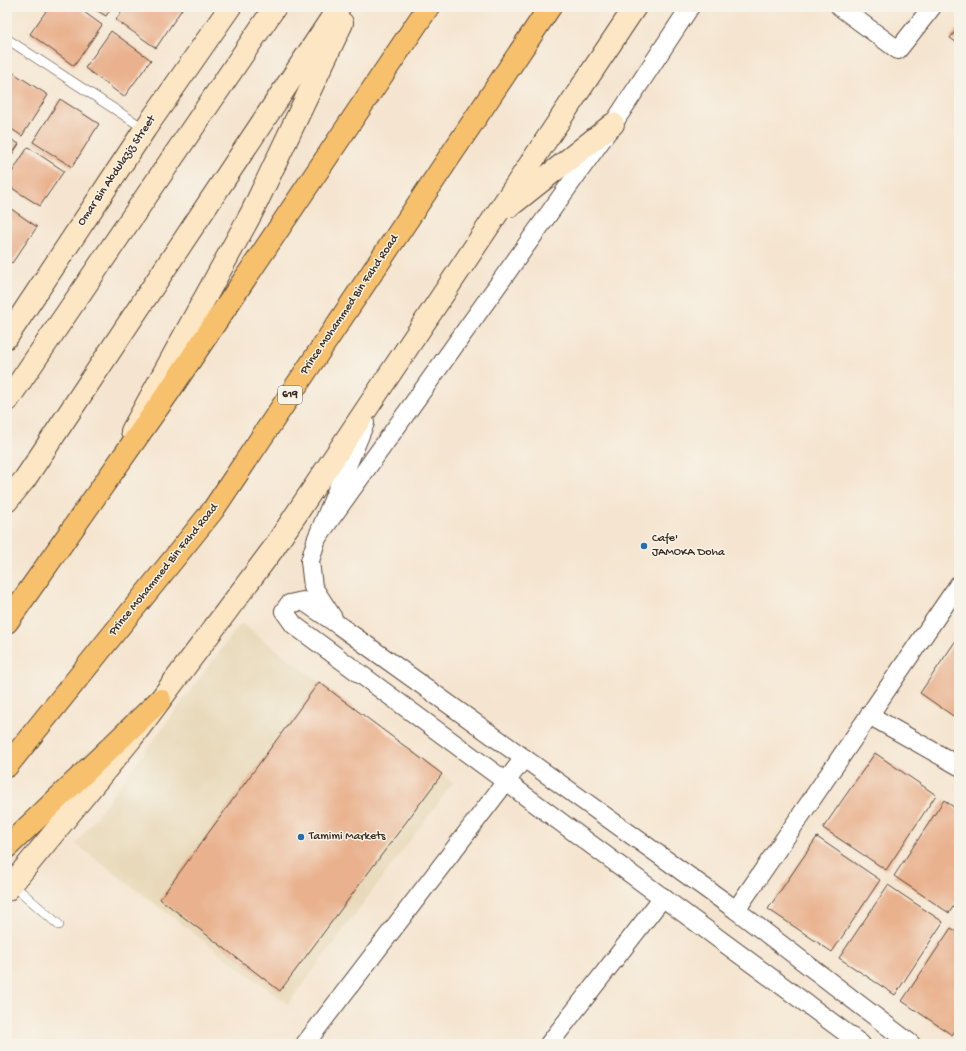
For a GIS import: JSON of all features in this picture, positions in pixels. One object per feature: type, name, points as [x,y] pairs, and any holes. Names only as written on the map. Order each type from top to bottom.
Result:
[{"type":"highway","points":[[7,622],[172,386],[428,7]]},
{"type":"highway","name":"Prince Mohammed Bin Fahd Road","points":[[7,766],[213,510],[550,7]]},
{"type":"highway","points":[[7,847],[160,700]]},
{"type":"main road","name":"Omar Bin Abdulaziz Street","points":[[7,337],[145,129],[230,7]]},
{"type":"main road","points":[[7,401],[275,7]]},
{"type":"main road","points":[[7,501],[29,472],[339,7]]},
{"type":"main road","points":[[99,491],[252,212],[349,7]]},
{"type":"main road","points":[[10,887],[131,739],[273,549],[635,7]]},
{"type":"main road","points":[[493,219],[613,124]]},
{"type":"street","points":[[317,538],[613,124],[690,7]]},
{"type":"street","points":[[840,7],[898,50],[932,7]]},
{"type":"street","points":[[337,624],[313,587],[310,561],[317,538],[379,390]]},
{"type":"street","points":[[736,910],[959,584]]},
{"type":"street","points":[[861,1044],[294,625],[284,611],[289,604],[303,601],[337,624],[736,910],[911,1044]]},
{"type":"street","points":[[869,715],[959,766]]},
{"type":"street","points":[[305,1044],[524,758]]},
{"type":"street","points":[[549,1044],[663,897]]},
{"type":"lane","points":[[7,39],[145,129]]},
{"type":"lane","points":[[10,887],[59,925]]},
{"type":"shaded area","points":[[241,623],[453,783],[288,1004],[76,844]]},
{"type":"building","points":[[49,7],[77,7],[102,25],[74,66],[30,34]]},
{"type":"building","points":[[91,7],[112,7],[106,16]]},
{"type":"building","points":[[124,7],[179,7],[182,9],[156,48],[116,20]]},
{"type":"building","points":[[959,26],[959,44],[950,38]]},
{"type":"building","points":[[111,31],[151,60],[124,97],[85,68]]},
{"type":"building","points":[[7,69],[48,95],[22,136],[7,126]]},
{"type":"building","points":[[60,99],[99,124],[72,167],[33,142]]},
{"type":"building","points":[[7,137],[19,144],[7,162]]},
{"type":"building","points":[[28,147],[64,171],[40,206],[7,185],[7,180]]},
{"type":"building","points":[[7,206],[37,227],[12,263],[7,259]]},
{"type":"building","points":[[959,636],[959,720],[920,693]]},
{"type":"building","name":"Tamimi Markets","points":[[319,682],[442,774],[280,991],[160,899]]},
{"type":"building","points":[[875,753],[936,795],[886,870],[823,828]]},
{"type":"building","points":[[944,800],[959,811],[959,898],[949,913],[894,876]]},
{"type":"building","points":[[817,837],[880,880],[832,952],[768,909]]},
{"type":"building","points":[[888,885],[943,922],[895,995],[839,958]]},
{"type":"building","points":[[951,928],[959,933],[959,1025],[952,1035],[902,1001]]},
{"type":"place","name":"Cafe' JAMOKA Doha","points":[[644,546]]},
{"type":"place","name":"Tamimi Markets","points":[[301,837]]}]
